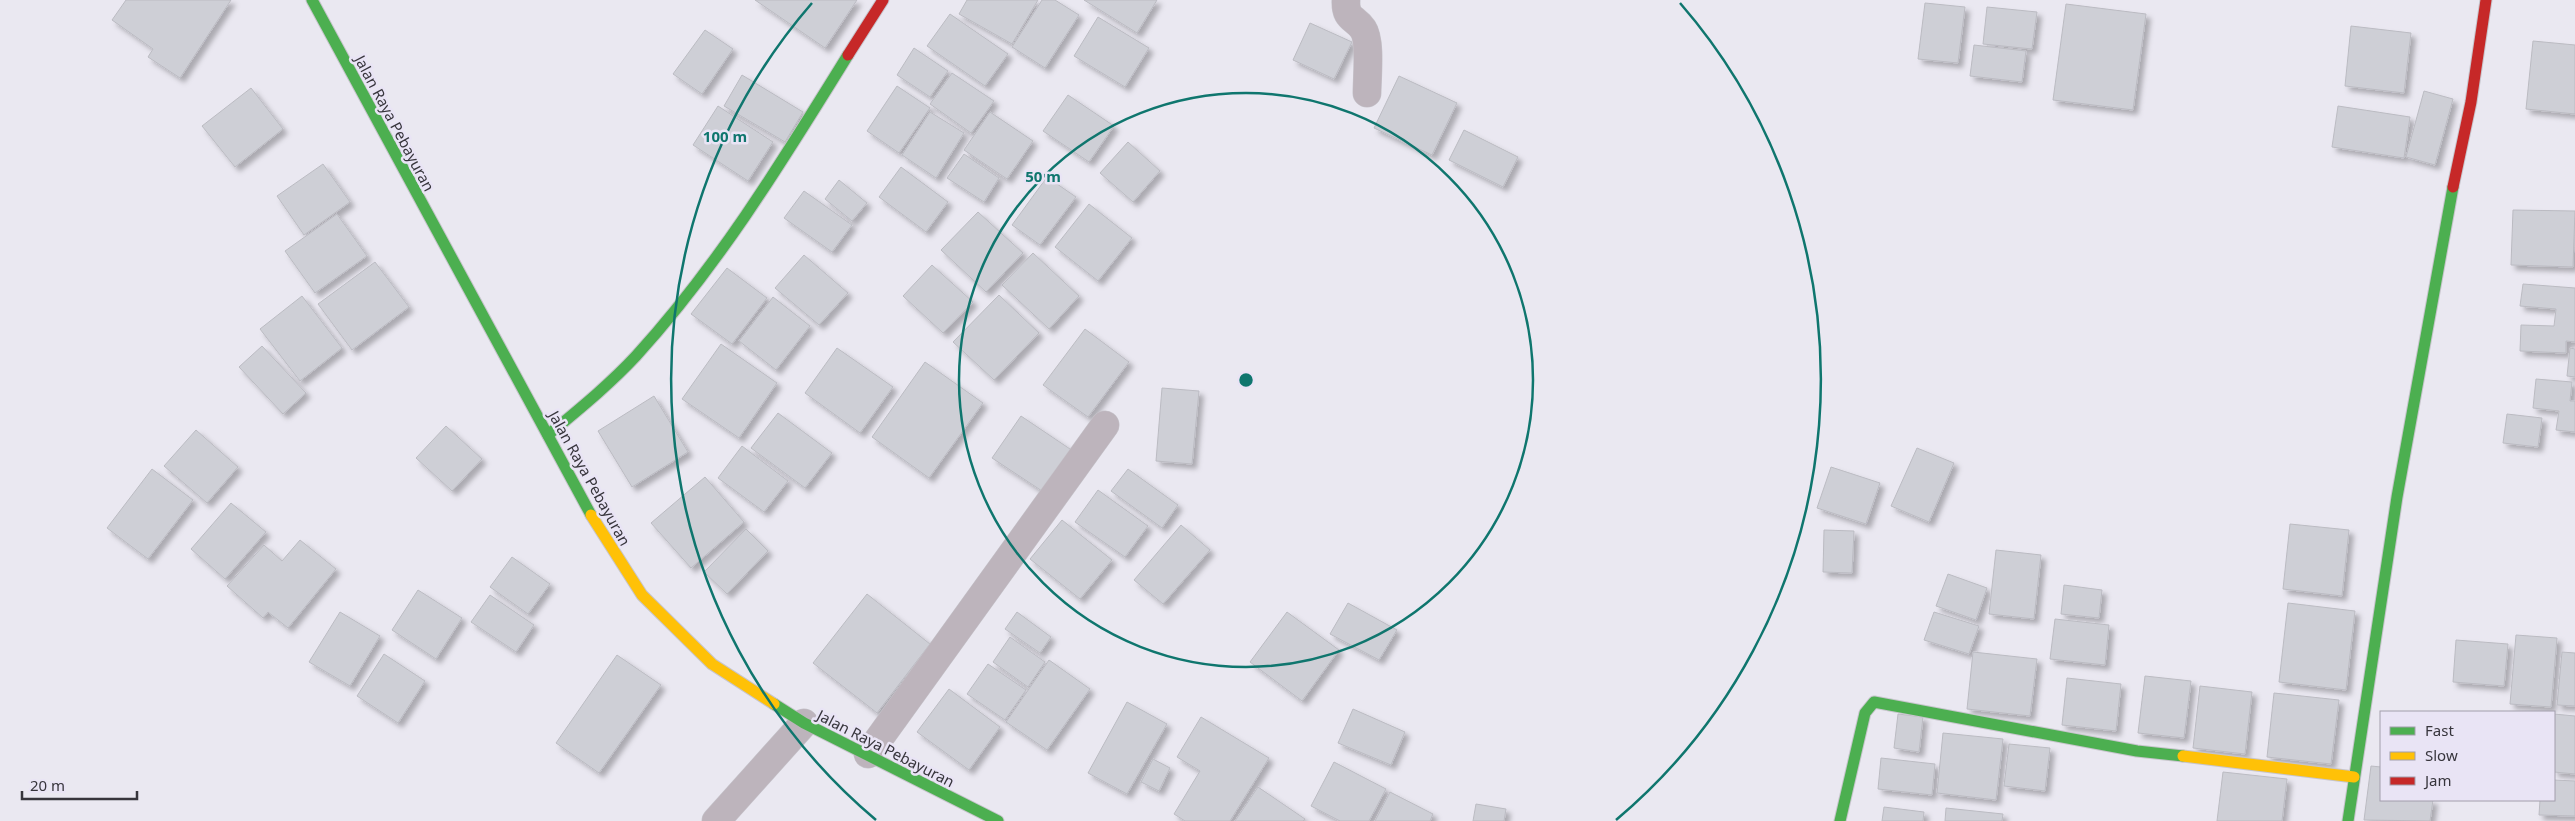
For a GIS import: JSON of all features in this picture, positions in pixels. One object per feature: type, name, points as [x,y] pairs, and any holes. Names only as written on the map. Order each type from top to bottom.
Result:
[{"type":"street","name":"Jalan Raya Pebayuran","points":[[312,0],[601,533],[642,595],[712,664],[804,723],[998,821]]},
{"type":"street","points":[[548,435],[593,398],[636,356],[712,265],[883,0]]},
{"type":"street","points":[[1346,0],[1349,17],[1363,29],[1367,40],[1367,93]]},
{"type":"street","points":[[2348,821],[2397,497],[2471,102],[2486,0]]},
{"type":"street","points":[[868,754],[1104,426]]},
{"type":"street","points":[[1840,821],[1865,713],[1874,702],[1889,702],[2137,751],[2354,777]]},
{"type":"street","points":[[716,821],[804,723]]},
{"type":"building","points":[[126,0],[231,0],[180,78],[148,57],[153,49],[112,20]]},
{"type":"building","points":[[755,0],[857,0],[825,48]]},
{"type":"building","points":[[967,0],[1038,0],[1012,44],[959,14]]},
{"type":"building","points":[[1042,0],[1055,0],[1079,15],[1045,68],[1012,47]]},
{"type":"building","points":[[1084,0],[1157,0],[1137,33]]},
{"type":"building","points":[[1925,3],[1965,7],[1958,63],[1918,59]]},
{"type":"building","points":[[2066,4],[2146,14],[2133,110],[2053,100]]},
{"type":"building","points":[[1987,7],[2037,12],[2032,49],[1983,44]]},
{"type":"building","points":[[950,14],[1008,54],[985,86],[927,46]]},
{"type":"building","points":[[1098,17],[1149,48],[1125,87],[1074,56]]},
{"type":"building","points":[[1310,23],[1352,42],[1334,79],[1293,60]]},
{"type":"building","points":[[2351,26],[2411,33],[2404,93],[2345,86]]},
{"type":"building","points":[[705,30],[733,49],[702,94],[673,74]]},
{"type":"building","points":[[2533,41],[2575,45],[2575,114],[2526,109]]},
{"type":"building","points":[[1974,45],[2026,51],[2022,82],[1970,76]]},
{"type":"building","points":[[914,48],[948,71],[930,97],[897,75]]},
{"type":"building","points":[[952,73],[994,101],[971,133],[930,104]]},
{"type":"building","points":[[742,75],[803,112],[785,142],[724,106]]},
{"type":"building","points":[[1399,76],[1457,103],[1432,155],[1374,128]]},
{"type":"building","points":[[897,86],[930,108],[899,153],[867,131]]},
{"type":"building","points":[[251,88],[283,129],[235,167],[202,126]]},
{"type":"building","points":[[2424,91],[2453,99],[2435,165],[2406,157]]},
{"type":"building","points":[[1068,95],[1114,126],[1089,162],[1043,131]]},
{"type":"building","points":[[718,106],[773,142],[748,181],[693,145]]},
{"type":"building","points":[[2338,106],[2410,117],[2404,158],[2332,147]]},
{"type":"building","points":[[930,112],[964,133],[936,178],[902,155]]},
{"type":"building","points":[[990,112],[1033,141],[1007,179],[964,150]]},
{"type":"building","points":[[1464,130],[1518,157],[1503,187],[1449,160]]},
{"type":"building","points":[[1128,142],[1160,171],[1133,202],[1100,173]]},
{"type":"building","points":[[964,154],[999,178],[984,202],[947,178]]},
{"type":"building","points":[[323,164],[350,202],[304,235],[277,196]]},
{"type":"building","points":[[901,167],[948,202],[926,232],[879,197]]},
{"type":"building","points":[[1047,177],[1076,197],[1040,245],[1012,225]]},
{"type":"building","points":[[839,180],[867,203],[852,221],[825,199]]},
{"type":"building","points":[[804,191],[852,225],[832,252],[784,218]]},
{"type":"building","points":[[1089,204],[1132,238],[1098,281],[1055,247]]},
{"type":"building","points":[[2513,210],[2575,211],[2573,267],[2511,265]]},
{"type":"building","points":[[978,212],[1023,253],[986,292],[941,250]]},
{"type":"building","points":[[337,214],[367,256],[315,293],[285,251]]},
{"type":"building","points":[[1033,253],[1079,296],[1049,329],[1002,285]]},
{"type":"building","points":[[804,255],[848,293],[819,325],[775,288]]},
{"type":"building","points":[[375,262],[409,307],[352,350],[318,304]]},
{"type":"building","points":[[932,265],[973,302],[943,333],[903,296]]},
{"type":"building","points":[[727,268],[767,298],[732,344],[691,314]]},
{"type":"building","points":[[2523,284],[2575,288],[2575,342],[2566,341],[2566,353],[2520,351],[2521,325],[2554,326],[2556,309],[2520,306]]},
{"type":"building","points":[[999,295],[1039,333],[994,380],[953,342]]},
{"type":"building","points":[[302,296],[342,348],[300,381],[260,329]]},
{"type":"building","points":[[773,297],[810,326],[776,370],[739,341]]},
{"type":"building","points":[[1085,329],[1129,362],[1088,417],[1043,385]]},
{"type":"building","points":[[721,344],[777,383],[739,438],[682,399]]},
{"type":"building","points":[[262,346],[306,393],[283,414],[239,367]]},
{"type":"building","points":[[837,348],[893,387],[860,433],[805,393]]},
{"type":"building","points":[[2570,348],[2575,349],[2575,377],[2567,376]]},
{"type":"building","points":[[925,362],[983,403],[929,478],[872,437]]},
{"type":"building","points":[[2536,379],[2572,382],[2570,401],[2575,401],[2575,432],[2556,430],[2559,411],[2533,408]]},
{"type":"building","points":[[1162,388],[1199,391],[1192,464],[1156,461]]},
{"type":"building","points":[[654,396],[688,452],[632,487],[598,431]]},
{"type":"building","points":[[778,413],[832,453],[805,488],[751,448]]},
{"type":"building","points":[[2507,414],[2542,418],[2538,447],[2503,443]]},
{"type":"building","points":[[1021,416],[1073,451],[1045,493],[992,458]]},
{"type":"building","points":[[446,426],[482,459],[452,491],[416,458]]},
{"type":"building","points":[[196,430],[238,467],[207,503],[164,466]]},
{"type":"building","points":[[742,446],[788,481],[764,512],[718,478]]},
{"type":"building","points":[[1917,448],[1954,463],[1929,522],[1891,506]]},
{"type":"building","points":[[1831,467],[1880,483],[1866,524],[1817,508]]},
{"type":"building","points":[[152,469],[193,500],[148,559],[107,528]]},
{"type":"building","points":[[1128,469],[1178,505],[1162,528],[1111,491]]},
{"type":"building","points":[[705,477],[744,522],[691,568],[651,523]]},
{"type":"building","points":[[1098,490],[1148,526],[1125,557],[1075,522]]},
{"type":"building","points":[[231,503],[266,532],[225,579],[191,549]]},
{"type":"building","points":[[1062,520],[1112,560],[1080,599],[1030,559]]},
{"type":"building","points":[[2290,524],[2349,530],[2342,596],[2283,589]]},
{"type":"building","points":[[1181,525],[1210,550],[1163,604],[1134,580]]},
{"type":"building","points":[[746,529],[768,551],[727,594],[704,572]]},
{"type":"building","points":[[1824,530],[1854,531],[1852,573],[1823,572]]},
{"type":"building","points":[[300,540],[336,569],[288,628],[268,612],[263,618],[227,586],[264,545],[282,561]]},
{"type":"building","points":[[1996,550],[2041,555],[2034,619],[1989,614]]},
{"type":"building","points":[[512,557],[550,584],[528,614],[490,587]]},
{"type":"building","points":[[1948,574],[1987,588],[1976,620],[1936,606]]},
{"type":"building","points":[[2064,585],[2102,590],[2099,618],[2061,614]]},
{"type":"building","points":[[418,590],[462,618],[436,659],[392,630]]},
{"type":"building","points":[[867,594],[930,644],[877,713],[813,663]]},
{"type":"building","points":[[490,595],[534,625],[516,652],[471,622]]},
{"type":"building","points":[[1348,603],[1397,630],[1379,660],[1330,634]]},
{"type":"building","points":[[2288,603],[2355,611],[2346,690],[2279,682]]},
{"type":"building","points":[[340,612],[380,636],[350,686],[309,662]]},
{"type":"building","points":[[1017,612],[1051,637],[1040,653],[1005,629]]},
{"type":"building","points":[[1287,612],[1339,650],[1302,701],[1250,662]]},
{"type":"building","points":[[1934,612],[1979,626],[1969,654],[1924,640]]},
{"type":"building","points":[[2055,619],[2109,625],[2105,665],[2050,659]]},
{"type":"building","points":[[2516,635],[2557,638],[2551,707],[2510,704]]},
{"type":"building","points":[[1010,637],[1045,662],[1028,687],[993,662]]},
{"type":"building","points":[[2456,640],[2508,644],[2504,686],[2453,682]]},
{"type":"building","points":[[1973,652],[2037,659],[2030,716],[1967,709]]},
{"type":"building","points":[[2562,652],[2575,653],[2575,706],[2557,705]]},
{"type":"building","points":[[384,654],[425,681],[398,723],[357,696]]},
{"type":"building","points":[[617,655],[661,685],[599,773],[556,743]]},
{"type":"building","points":[[1049,660],[1090,689],[1047,750],[1006,722]]},
{"type":"building","points":[[988,664],[1026,690],[1005,720],[967,694]]},
{"type":"building","points":[[2145,676],[2191,681],[2184,738],[2138,733]]},
{"type":"building","points":[[2067,678],[2121,684],[2116,731],[2062,725]]},
{"type":"building","points":[[2200,686],[2252,692],[2245,754],[2193,748]]},
{"type":"building","points":[[949,689],[1000,727],[969,770],[917,732]]},
{"type":"building","points":[[2274,693],[2339,700],[2331,764],[2267,757]]},
{"type":"building","points":[[1127,702],[1167,724],[1127,794],[1088,773]]},
{"type":"building","points":[[1353,709],[1405,732],[1391,765],[1338,743]]},
{"type":"building","points":[[1898,714],[1923,717],[1919,752],[1894,748]]},
{"type":"building","points":[[2555,714],[2575,716],[2575,774],[2555,772]]},
{"type":"building","points":[[1201,717],[1269,758],[1230,821],[1185,821],[1174,814],[1200,771],[1177,757]]},
{"type":"building","points":[[1943,733],[2003,739],[1996,800],[1937,793]]},
{"type":"building","points":[[2009,744],[2050,748],[2045,791],[2004,786]]},
{"type":"building","points":[[1881,758],[1935,764],[1932,795],[1878,789]]},
{"type":"building","points":[[1153,759],[1170,768],[1159,791],[1141,782]]},
{"type":"building","points":[[1334,762],[1386,789],[1369,821],[1340,821],[1311,806]]},
{"type":"building","points":[[2371,766],[2380,767],[2380,801],[2433,801],[2430,821],[2364,820]]},
{"type":"building","points":[[2223,772],[2287,779],[2282,821],[2217,821]]},
{"type":"building","points":[[2555,780],[2575,781],[2575,816],[2539,815],[2540,801],[2555,801]]},
{"type":"building","points":[[1258,787],[1305,819],[1303,821],[1235,821]]},
{"type":"building","points":[[1390,792],[1433,814],[1430,821],[1375,821]]},
{"type":"building","points":[[1476,804],[1506,809],[1504,821],[1473,821]]},
{"type":"building","points":[[1884,807],[1924,812],[1923,821],[1882,821]]},
{"type":"building","points":[[1946,808],[2003,814],[2002,821],[1945,821]]},
{"type":"traffic: fast","points":[[312,0],[591,515]]},
{"type":"traffic: fast","points":[[548,435],[626,367],[695,285],[749,211],[848,55]]},
{"type":"traffic: fast","points":[[2348,821],[2397,497],[2453,187]]},
{"type":"traffic: fast","points":[[1840,821],[1865,713],[1874,702],[2137,751],[2183,756]]},
{"type":"traffic: fast","points":[[774,704],[804,723],[998,821]]},
{"type":"traffic: slow","points":[[591,515],[642,595],[712,664],[774,704]]},
{"type":"traffic: slow","points":[[2183,756],[2354,777]]},
{"type":"traffic: jam","points":[[848,55],[883,0]]},
{"type":"traffic: jam","points":[[2453,187],[2471,102],[2486,0]]}]
